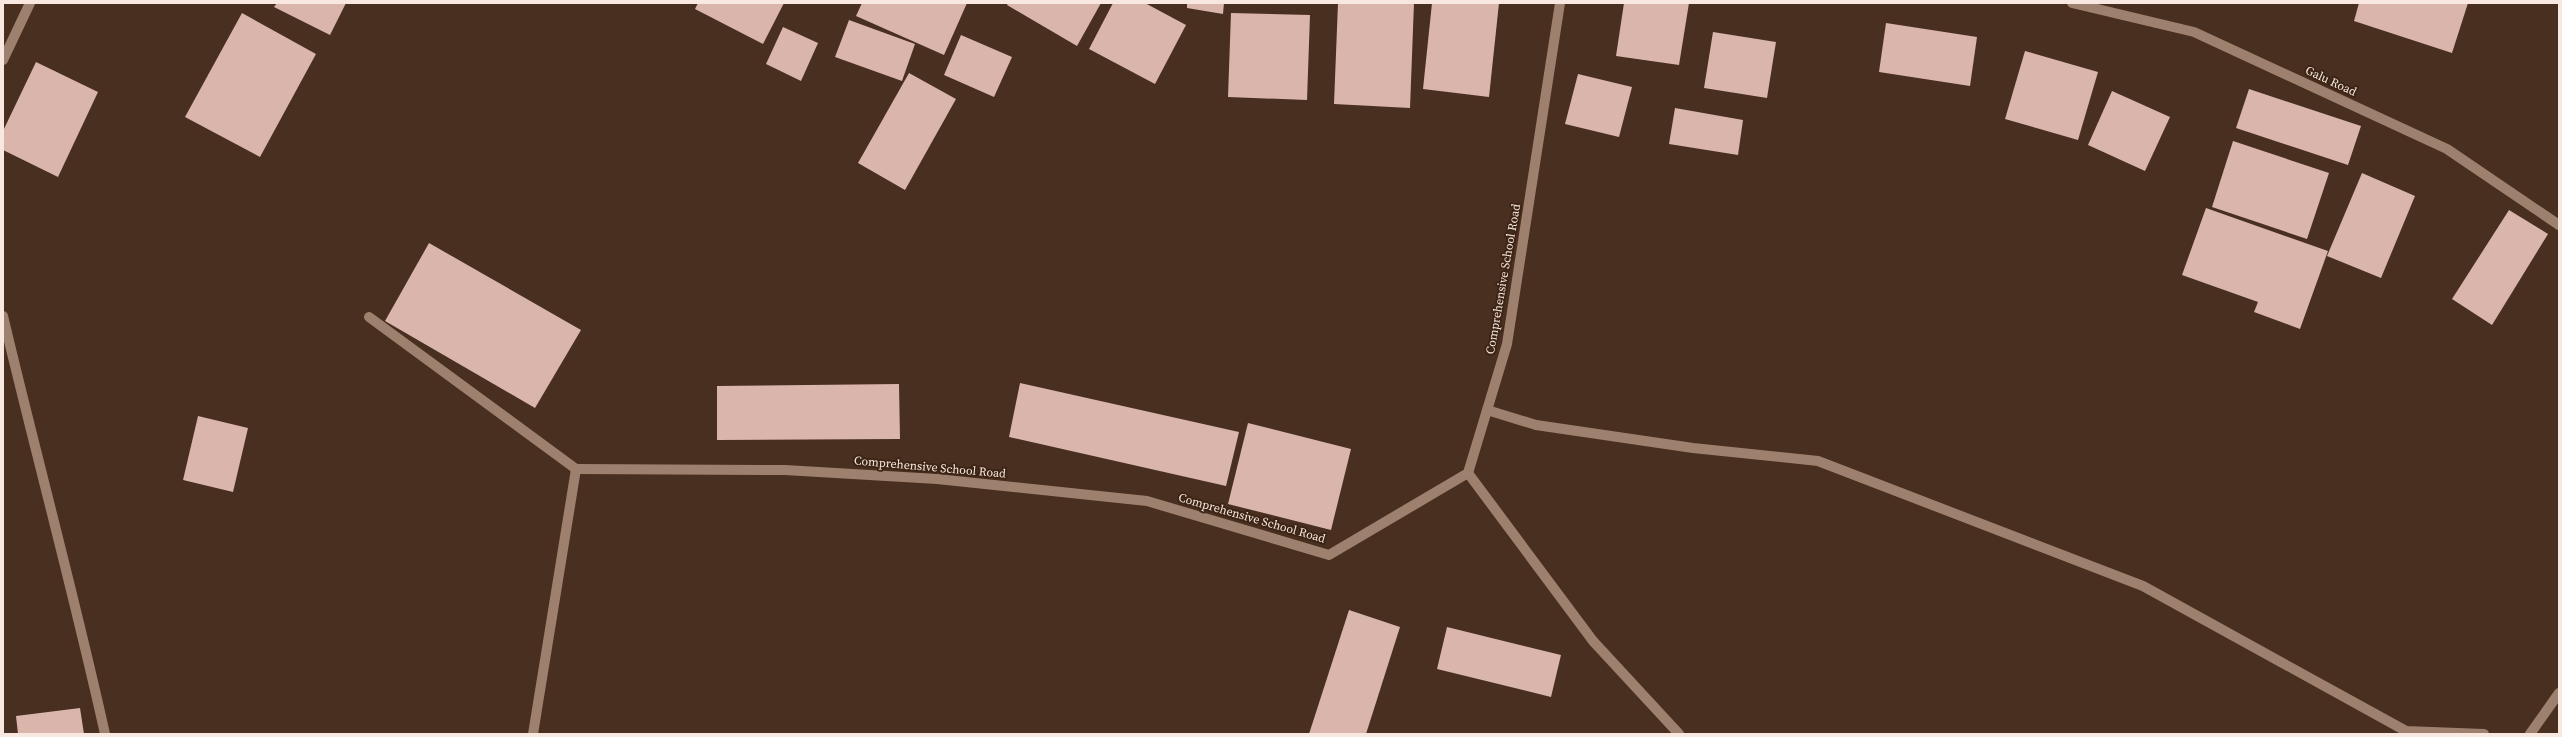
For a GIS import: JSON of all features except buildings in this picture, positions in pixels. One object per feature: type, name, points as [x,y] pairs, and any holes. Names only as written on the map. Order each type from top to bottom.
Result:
[{"type":"street","points":[[3,60],[30,3]]},
{"type":"street","name":"Comprehensive School Road","points":[[576,469],[792,470],[937,479],[1147,501],[1329,555],[1468,473],[1507,344],[1560,3]]},
{"type":"street","name":"Galu Road","points":[[2072,3],[2194,32],[2447,149],[2559,225]]},
{"type":"street","points":[[3,316],[38,464],[72,589],[105,734]]},
{"type":"street","points":[[369,317],[576,469],[533,734]]},
{"type":"street","points":[[1488,410],[1536,425],[1693,448],[1818,462],[2143,586],[2406,730],[2484,734]]},
{"type":"street","points":[[1468,473],[1593,641],[1679,734]]},
{"type":"street","points":[[2530,734],[2559,693]]}]
